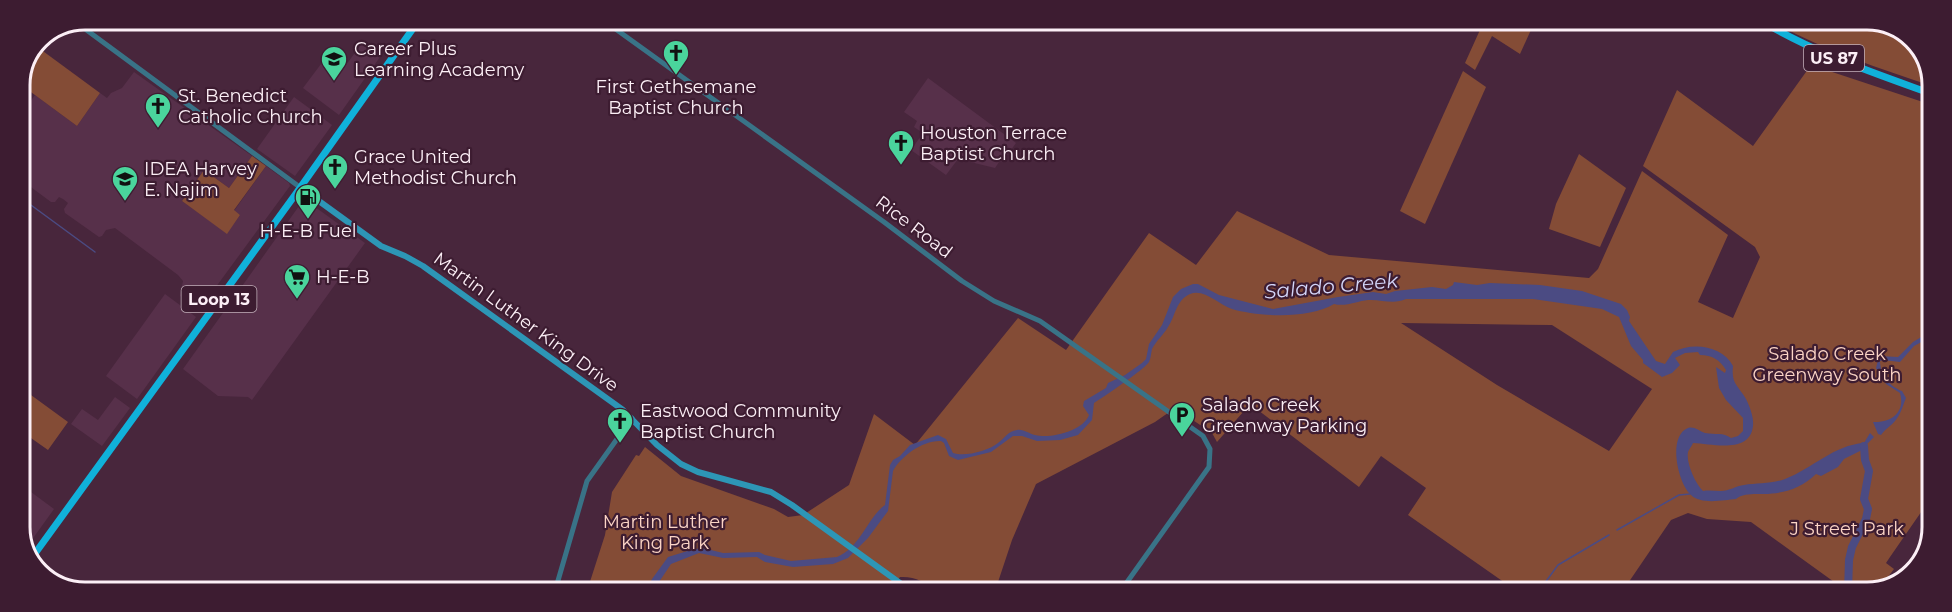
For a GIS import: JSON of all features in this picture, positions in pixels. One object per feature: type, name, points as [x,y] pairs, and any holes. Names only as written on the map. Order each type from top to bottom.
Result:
[{"type":"main road","name":"Loop 13","points":[[36,552],[301,188],[412,30]]},
{"type":"main road","name":"US 87","points":[[1778,30],[1821,53],[1922,91]]},
{"type":"main road","name":"Martin Luther King Drive","points":[[301,188],[376,243],[423,266],[632,418],[657,445],[681,464],[698,472],[762,488],[796,508],[898,582]]},
{"type":"street","points":[[87,30],[301,188]]},
{"type":"street","name":"Rice Road","points":[[617,30],[884,222],[967,285],[994,301],[1033,316],[1203,436],[1209,448],[1211,461],[1207,471],[1127,582]]},
{"type":"street","points":[[558,582],[587,481],[632,418]]},
{"type":"shaded area","points":[[362,43],[380,57],[339,115],[303,88],[324,60],[341,72]]},
{"type":"shaded area","points":[[134,72],[252,156],[229,188],[204,170],[182,201],[227,233],[240,215],[234,211],[266,166],[289,183],[290,186],[199,310],[180,296],[183,281],[178,275],[115,228],[106,230],[99,237],[65,213],[64,209],[68,203],[63,199],[59,197],[55,202],[51,202],[30,186],[30,102],[35,95],[77,126],[100,93],[107,98],[111,93],[122,88]]},
{"type":"shaded area","points":[[928,78],[1016,143],[995,168],[958,159],[946,175],[911,150],[923,133],[914,127],[917,121],[904,112]]},
{"type":"shaded area","points":[[294,97],[332,125],[295,176],[257,149]]},
{"type":"shaded area","points":[[304,199],[365,243],[252,400],[248,397],[218,396],[183,369]]},
{"type":"shaded area","points":[[1454,282],[1477,285],[1490,283],[1540,285],[1582,291],[1621,304],[1627,310],[1629,321],[1656,361],[1665,364],[1673,352],[1697,346],[1722,354],[1733,366],[1734,381],[1749,405],[1753,426],[1745,441],[1738,444],[1693,443],[1688,452],[1688,462],[1694,478],[1703,491],[1724,491],[1744,485],[1780,481],[1833,452],[1864,443],[1870,433],[1874,437],[1860,451],[1844,459],[1838,467],[1821,476],[1816,474],[1805,483],[1792,489],[1771,494],[1746,495],[1736,499],[1701,500],[1691,495],[1682,481],[1676,450],[1678,440],[1688,428],[1705,433],[1722,434],[1731,438],[1743,431],[1743,418],[1726,400],[1719,388],[1716,367],[1725,373],[1726,370],[1712,357],[1700,355],[1698,352],[1685,353],[1675,358],[1680,365],[1672,373],[1662,377],[1643,363],[1631,346],[1619,317],[1602,309],[1533,299],[1406,299],[1392,302],[1368,300],[1334,304],[1312,312],[1270,315],[1232,309],[1206,295],[1195,293],[1185,297],[1179,304],[1168,327],[1152,349],[1146,366],[1094,403],[1092,420],[1078,435],[1060,440],[1037,441],[1022,436],[1013,436],[991,452],[958,460],[949,456],[941,441],[927,443],[913,450],[893,471],[888,511],[868,538],[848,558],[833,564],[793,567],[765,562],[757,557],[723,558],[699,553],[671,564],[659,582],[651,582],[668,557],[694,549],[703,548],[723,553],[759,552],[791,561],[837,557],[858,540],[873,517],[885,505],[890,465],[910,445],[938,435],[946,439],[953,453],[970,454],[994,446],[1009,433],[1017,430],[1049,436],[1073,429],[1086,421],[1089,415],[1083,406],[1084,401],[1146,359],[1149,344],[1162,325],[1173,297],[1181,289],[1193,284],[1198,284],[1219,295],[1273,309],[1373,292],[1386,294],[1432,287],[1446,289]]},
{"type":"shaded area","points":[[165,294],[196,317],[137,399],[106,376]]},
{"type":"shaded area","points":[[1922,337],[1922,342],[1914,346],[1900,362],[1880,361],[1886,379],[1902,391],[1906,398],[1895,421],[1881,435],[1878,434],[1873,422],[1891,419],[1901,406],[1900,393],[1886,384],[1876,368],[1879,356],[1898,357]]},
{"type":"shaded area","points":[[115,397],[130,408],[102,446],[71,424],[82,409],[98,420]]},
{"type":"shaded area","points":[[30,493],[54,509],[32,540],[30,530]]},
{"type":"green space","points":[[1480,30],[1531,30],[1520,54],[1492,36],[1475,70],[1465,63]]},
{"type":"green space","points":[[1788,30],[1874,30],[1888,34],[1911,52],[1919,67],[1922,83],[1831,50]]},
{"type":"green space","points":[[42,51],[100,93],[77,126],[30,91],[34,64]]},
{"type":"green space","name":"Salado Creek Greenway South","points":[[1811,65],[1922,102],[1922,511],[1886,563],[1894,569],[1887,578],[1874,582],[1834,582],[1751,522],[1707,519],[1688,513],[1671,520],[1629,582],[1504,582],[1408,515],[1426,488],[1381,456],[1359,487],[1250,404],[1217,442],[1212,433],[1175,408],[1155,422],[1036,484],[1012,540],[998,582],[923,582],[900,577],[896,582],[590,582],[605,535],[612,492],[636,455],[639,456],[645,447],[681,476],[774,509],[788,517],[803,515],[849,485],[874,414],[915,445],[1018,318],[1066,350],[1149,233],[1196,265],[1237,211],[1329,255],[1589,278],[1598,269],[1642,171],[1728,235],[1698,302],[1733,318],[1760,257],[1755,247],[1643,166],[1677,90],[1753,146]],"holes":[[[1401,323],[1552,325],[1652,389],[1609,451],[1497,385]]]},
{"type":"green space","points":[[1463,71],[1486,87],[1425,224],[1400,211]]},
{"type":"green space","points":[[1579,154],[1626,188],[1600,247],[1549,229],[1556,204]]},
{"type":"green space","points":[[252,156],[266,166],[234,210],[240,215],[227,234],[182,201],[204,170],[229,188]]},
{"type":"green space","points":[[30,394],[68,422],[48,450],[30,437]]},
{"type":"waterway","points":[[30,204],[95,252]]},
{"type":"waterway","points":[[1848,582],[1852,547],[1866,519],[1868,509],[1864,499],[1869,471],[1864,446]]},
{"type":"waterway","points":[[1617,530],[1679,495],[1690,494]]},
{"type":"waterway","points":[[1546,582],[1558,565],[1609,535]]},
{"type":"place","name":"First Gethsemane Baptist Church","points":[[676,76]]},
{"type":"place","name":"Career Plus Learning Academy","points":[[334,82]]},
{"type":"place","name":"St. Benedict Catholic Church","points":[[158,129]]},
{"type":"place","name":"Houston Terrace Baptist Church","points":[[901,166]]},
{"type":"place","name":"Grace United Methodist Church","points":[[335,190]]},
{"type":"place","name":"IDEA Harvey E. Najim","points":[[125,202]]},
{"type":"place","name":"H-E-B Fuel","points":[[308,220]]},
{"type":"place","name":"H-E-B","points":[[297,300]]},
{"type":"place","name":"Salado Creek Greenway Parking","points":[[1182,438]]},
{"type":"place","name":"Eastwood Community Baptist Church","points":[[620,444]]},
{"type":"water label","name":"Salado Creek","points":[[1331,286]]},
{"type":"park label","name":"J Street Park","points":[[1847,529]]},
{"type":"park label","name":"Martin Luther King Park","points":[[665,532]]}]
